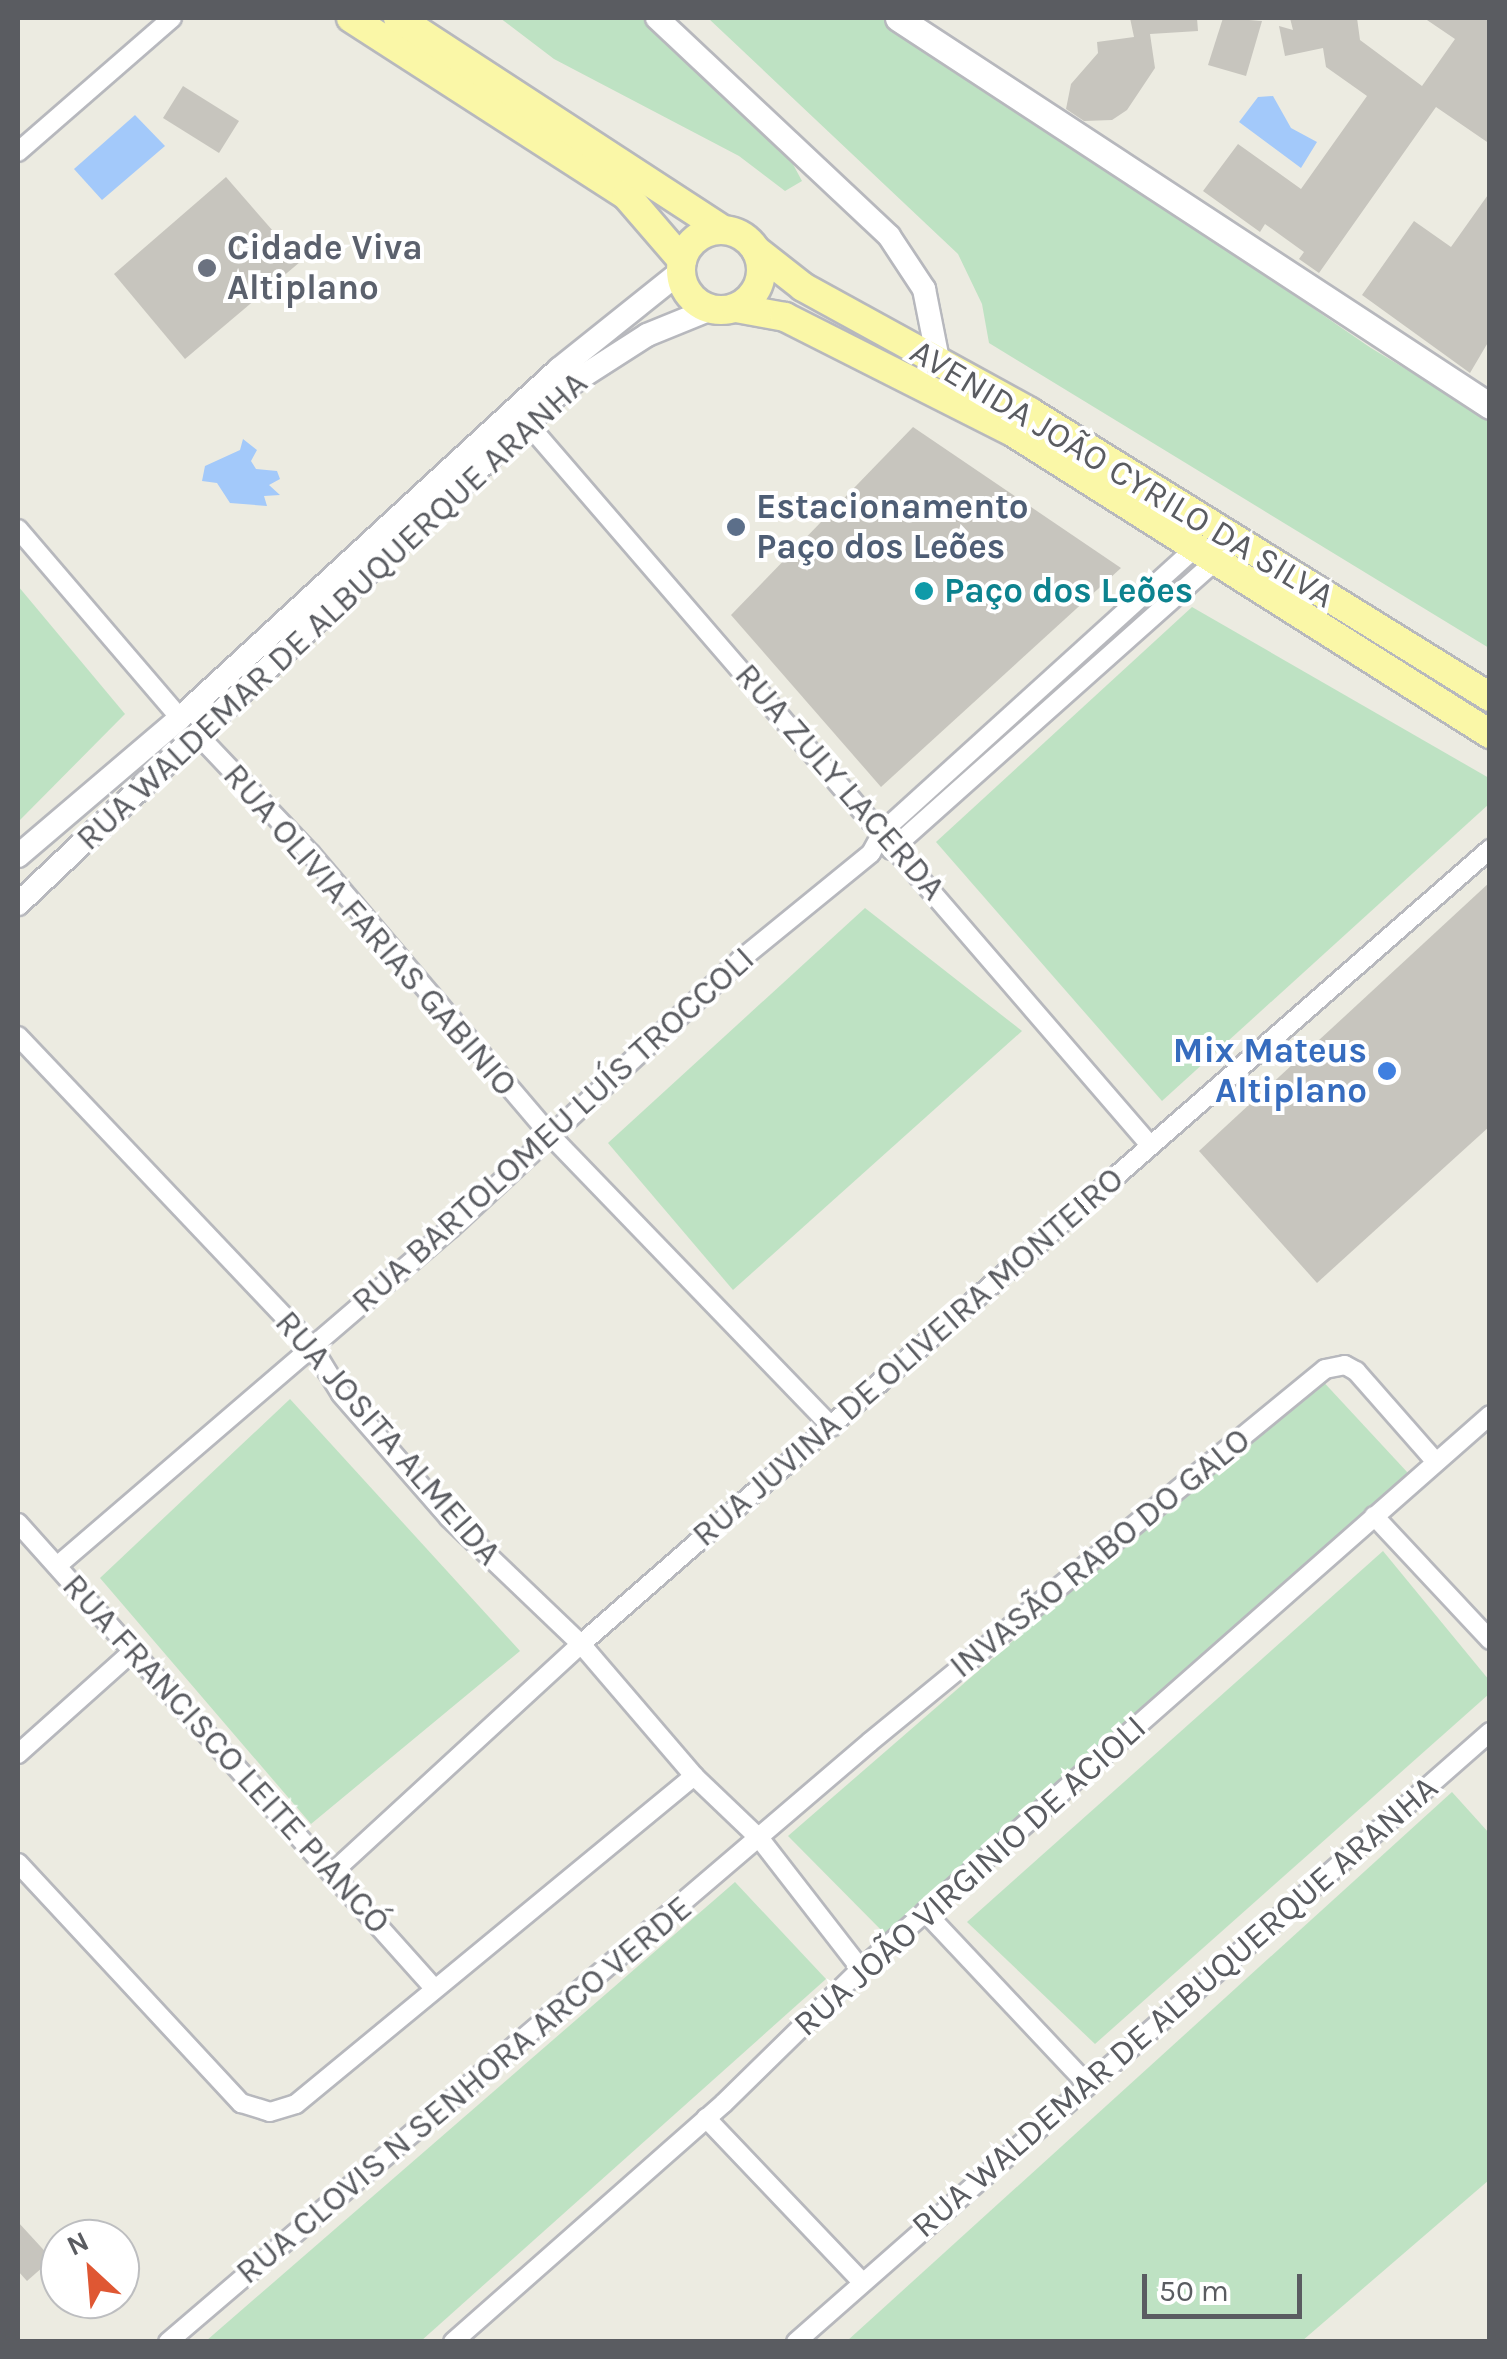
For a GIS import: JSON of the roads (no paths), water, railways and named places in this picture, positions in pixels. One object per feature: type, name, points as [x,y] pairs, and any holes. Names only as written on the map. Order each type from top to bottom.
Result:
[{"type":"main road","points":[[351,18],[626,195],[681,266],[689,296],[723,308],[761,277],[756,250],[398,18]]},
{"type":"main road","points":[[898,18],[1490,406]]},
{"type":"main road","points":[[681,266],[697,238],[723,230]]},
{"type":"main road","name":"AVENIDA JOÃO CYRILO DA SILVA","points":[[756,250],[803,287],[938,360],[1490,697]]},
{"type":"main road","name":"AVENIDA JOÃO CYRILO DA SILVA","points":[[723,308],[785,317],[902,372],[1206,554],[1490,734]]},
{"type":"street","points":[[18,152],[172,18]]},
{"type":"street","points":[[656,18],[889,236],[924,288],[938,360]]},
{"type":"street","points":[[18,856],[180,718],[559,369],[681,266]]},
{"type":"street","name":"RUA WALDEMAR DE ALBUQUERQUE ARANHA","points":[[18,904],[527,422],[604,360],[723,308]]},
{"type":"street","name":"RUA ZULY LACERDA","points":[[527,422],[1150,1144]]},
{"type":"street","points":[[18,530],[180,718]]},
{"type":"street","points":[[899,849],[1206,554]]},
{"type":"street","name":"RUA BARTOLOMEU LUÍS TROCCOLI","points":[[57,1566],[310,1345],[451,1228],[740,960],[870,854],[883,831],[1206,554]]},
{"type":"street","name":"RUA OLIVIA FARIAS GABINIO","points":[[199,736],[311,854],[549,1134],[832,1426]]},
{"type":"street","name":"RUA BARTOLOMEU LUÍS TROCCOLI","points":[[870,854],[899,849]]},
{"type":"street","name":"RUA JUVINA DE OLIVEIRA MONTEIRO","points":[[333,1872],[581,1644],[1490,849]]},
{"type":"street","name":"RUA JOSITA ALMEIDA","points":[[18,1036],[310,1345],[341,1394],[449,1518],[581,1644],[694,1776],[760,1839],[861,1969]]},
{"type":"street","name":"INVASÃO RABO DO GALO","points":[[760,1839],[1324,1369],[1345,1365],[1356,1371],[1436,1462]]},
{"type":"street","name":"RUA JOÃO VIRGINIO DE ACIOLI","points":[[454,2342],[706,2118],[861,1969],[1490,1415]]},
{"type":"street","points":[[1374,1516],[1490,1640]]},
{"type":"street","name":"RUA FRANCISCO LEITE PIANCÓ","points":[[18,1524],[432,1986]]},
{"type":"street","points":[[18,1754],[132,1652]]},
{"type":"street","name":"RUA WALDEMAR DE ALBUQUERQUE ARANHA","points":[[796,2342],[1490,1732]]},
{"type":"street","points":[[18,1863],[242,2103],[256,2110],[296,2104],[432,1986],[694,1776]]},
{"type":"street","name":"RUA CLOVIS N SENHORA ARCO VERDE","points":[[168,2342],[760,1839]]},
{"type":"street","points":[[925,1912],[1087,2084]]},
{"type":"street","points":[[706,2118],[860,2282]]},
{"type":"water","points":[[1273,96],[1291,128],[1317,142],[1301,168],[1239,122],[1258,97]]},
{"type":"water","points":[[135,115],[165,146],[102,200],[74,169]]},
{"type":"water","points":[[243,439],[257,450],[251,461],[256,469],[277,471],[280,479],[269,485],[280,495],[264,496],[267,506],[230,503],[217,483],[202,481],[205,466],[240,450]]},
{"type":"place","name":"Cidade Viva Altiplano","points":[[207,268]]},
{"type":"place","name":"Estacionamento Paço dos Leões","points":[[736,527]]},
{"type":"place","name":"Paço dos Leões","points":[[924,591]]},
{"type":"place","name":"Mix Mateus Altiplano","points":[[1387,1071]]}]
